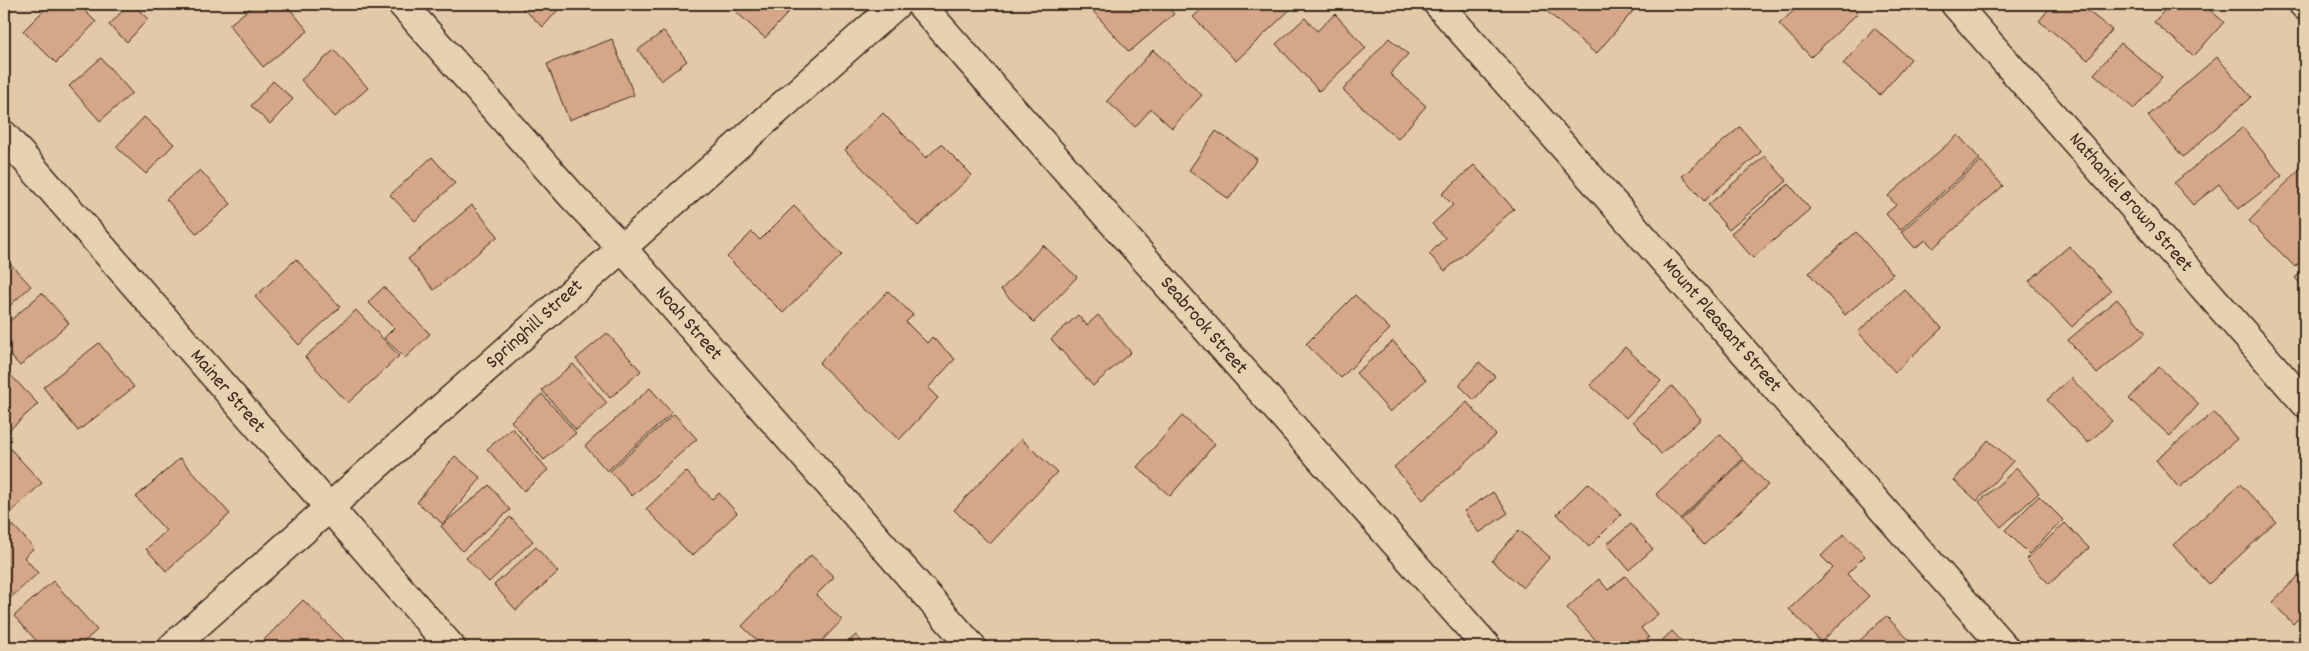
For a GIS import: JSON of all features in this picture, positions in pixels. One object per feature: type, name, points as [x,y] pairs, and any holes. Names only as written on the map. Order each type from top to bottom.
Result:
[{"type":"street","name":"Noah Street","points":[[402,4],[573,197],[622,248],[972,647]]},
{"type":"street","name":"Springhill Street","points":[[172,647],[897,4]]},
{"type":"street","name":"Seabrook Street","points":[[920,4],[1487,647]]},
{"type":"street","name":"Mount Pleasant Street","points":[[1438,4],[2004,647]]},
{"type":"street","name":"Nathaniel Brown Street","points":[[1955,4],[2305,403]]},
{"type":"street","name":"Mainer Street","points":[[4,135],[451,647]]},
{"type":"building","points":[[50,4],[78,4],[96,22],[56,63],[23,31]]},
{"type":"building","points":[[129,4],[132,4],[148,19],[127,42],[109,25]]},
{"type":"building","points":[[255,4],[286,4],[308,31],[263,67],[229,25]]},
{"type":"building","points":[[518,4],[563,4],[543,27]]},
{"type":"building","points":[[741,4],[796,4],[765,38],[735,11]]},
{"type":"building","points":[[1087,4],[1166,4],[1174,14],[1129,52]]},
{"type":"building","points":[[1207,4],[1296,4],[1236,61],[1193,17]]},
{"type":"building","points":[[1546,4],[1625,4],[1633,11],[1596,54],[1542,7]]},
{"type":"building","points":[[1801,4],[1850,4],[1858,13],[1811,57],[1779,24]]},
{"type":"building","points":[[2053,4],[2079,4],[2112,30],[2088,60],[2039,21]]},
{"type":"building","points":[[2170,4],[2203,4],[2224,22],[2194,56],[2154,22]]},
{"type":"building","points":[[1335,14],[1366,48],[1319,91],[1276,44],[1305,18],[1317,31]]},
{"type":"building","points":[[1874,28],[1911,59],[1880,95],[1843,64]]},
{"type":"building","points":[[664,31],[687,61],[661,81],[638,50]]},
{"type":"building","points":[[1389,38],[1408,54],[1390,74],[1426,106],[1398,139],[1343,90]]},
{"type":"building","points":[[612,39],[634,95],[569,120],[547,64]]},
{"type":"building","points":[[2121,43],[2162,77],[2134,109],[2094,74]]},
{"type":"building","points":[[334,50],[368,88],[335,117],[301,80]]},
{"type":"building","points":[[1153,50],[1202,95],[1172,128],[1151,109],[1135,127],[1107,101]]},
{"type":"building","points":[[2217,57],[2251,97],[2183,157],[2148,116]]},
{"type":"building","points":[[101,58],[132,93],[100,121],[69,86]]},
{"type":"building","points":[[273,81],[293,99],[270,124],[251,106]]},
{"type":"building","points":[[883,113],[926,158],[941,144],[972,175],[918,226],[845,150]]},
{"type":"building","points":[[144,117],[174,144],[146,174],[116,147]]},
{"type":"building","points":[[1740,127],[1761,152],[1704,201],[1682,176]]},
{"type":"building","points":[[2243,127],[2282,176],[2239,209],[2219,184],[2193,205],[2174,183]]},
{"type":"building","points":[[1216,131],[1257,159],[1229,199],[1189,170]]},
{"type":"building","points":[[1958,135],[1980,159],[1900,230],[1886,214],[1896,205],[1888,196]]},
{"type":"building","points":[[1765,156],[1787,181],[1729,230],[1708,205]]},
{"type":"building","points":[[432,157],[455,183],[415,221],[390,195]]},
{"type":"building","points":[[1981,161],[2003,186],[1933,248],[1926,240],[1915,248],[1901,232]]},
{"type":"building","points":[[2305,164],[2305,256],[2295,267],[2249,221]]},
{"type":"building","points":[[1474,165],[1514,209],[1445,271],[1429,254],[1445,238],[1432,224],[1453,205],[1442,194]]},
{"type":"building","points":[[200,170],[231,204],[197,234],[166,199]]},
{"type":"building","points":[[1789,184],[1810,209],[1753,258],[1731,233]]},
{"type":"building","points":[[472,205],[498,236],[434,290],[408,259]]},
{"type":"building","points":[[794,206],[842,255],[783,313],[727,257],[752,232],[760,240]]},
{"type":"building","points":[[1856,232],[1893,274],[1845,315],[1809,273]]},
{"type":"building","points":[[1043,245],[1077,277],[1034,322],[1001,290]]},
{"type":"building","points":[[2069,246],[2111,291],[2072,327],[2029,281]]},
{"type":"building","points":[[4,257],[31,286],[4,311]]},
{"type":"building","points":[[296,259],[340,307],[299,345],[255,297]]},
{"type":"building","points":[[2305,268],[2305,289],[2295,278]]},
{"type":"building","points":[[384,287],[430,334],[405,358],[384,338],[394,328],[368,302]]},
{"type":"building","points":[[1904,289],[1942,328],[1895,372],[1858,332]]},
{"type":"building","points":[[888,291],[913,315],[906,322],[927,343],[932,337],[955,359],[928,388],[938,398],[899,440],[819,363]]},
{"type":"building","points":[[42,293],[69,323],[20,366],[4,348],[4,326]]},
{"type":"building","points":[[1355,295],[1390,329],[1341,378],[1306,344]]},
{"type":"building","points":[[2117,299],[2146,333],[2097,374],[2068,340]]},
{"type":"building","points":[[356,310],[399,356],[348,403],[305,357]]},
{"type":"building","points":[[1078,315],[1087,325],[1098,315],[1131,352],[1093,386],[1051,339]]},
{"type":"building","points":[[607,333],[641,371],[610,398],[576,359]]},
{"type":"building","points":[[1393,341],[1426,380],[1390,412],[1356,373]]},
{"type":"building","points":[[99,343],[134,387],[78,431],[43,387]]},
{"type":"building","points":[[1625,347],[1661,381],[1626,418],[1590,385]]},
{"type":"building","points":[[1479,362],[1495,376],[1474,400],[1459,385]]},
{"type":"building","points":[[573,364],[607,403],[576,430],[542,390]]},
{"type":"building","points":[[2159,367],[2199,404],[2170,436],[2129,399]]},
{"type":"building","points":[[4,368],[38,404],[7,432],[4,428]]},
{"type":"building","points":[[2071,378],[2112,421],[2088,443],[2047,400]]},
{"type":"building","points":[[1672,386],[1701,419],[1661,454],[1633,421]]},
{"type":"building","points":[[650,388],[672,413],[607,471],[585,446]]},
{"type":"building","points":[[542,394],[576,433],[544,460],[511,421]]},
{"type":"building","points":[[1467,402],[1496,435],[1423,500],[1394,467]]},
{"type":"building","points":[[2214,412],[2237,439],[2179,488],[2156,460]]},
{"type":"building","points":[[674,414],[697,439],[632,496],[610,471]]},
{"type":"building","points":[[1182,416],[1215,444],[1170,496],[1137,467]]},
{"type":"building","points":[[512,428],[548,470],[524,491],[487,449]]},
{"type":"building","points":[[1720,434],[1743,459],[1680,519],[1656,494]]},
{"type":"building","points":[[1021,439],[1057,472],[990,544],[954,510]]},
{"type":"building","points":[[1988,440],[2013,461],[1977,501],[1954,480]]},
{"type":"building","points":[[4,442],[42,483],[4,519]]},
{"type":"building","points":[[455,456],[481,478],[443,524],[417,502]]},
{"type":"building","points":[[180,458],[230,514],[166,571],[146,549],[166,531],[136,497]]},
{"type":"building","points":[[1744,460],[1768,485],[1704,545],[1681,520]]},
{"type":"building","points":[[2017,468],[2039,493],[2001,527],[1979,502]]},
{"type":"building","points":[[686,471],[712,499],[719,493],[737,513],[692,556],[646,509]]},
{"type":"building","points":[[1588,483],[1621,515],[1589,547],[1557,514]]},
{"type":"building","points":[[2240,484],[2276,522],[2209,584],[2173,545]]},
{"type":"building","points":[[489,485],[510,510],[462,551],[441,526]]},
{"type":"building","points":[[1493,492],[1508,513],[1479,533],[1464,511]]},
{"type":"building","points":[[2039,496],[2063,520],[2029,554],[2005,530]]},
{"type":"building","points":[[510,517],[533,541],[489,582],[466,558]]},
{"type":"building","points":[[2065,523],[2089,548],[2049,584],[2026,559]]},
{"type":"building","points":[[1631,524],[1653,549],[1629,570],[1607,544]]},
{"type":"building","points":[[13,525],[34,548],[24,557],[38,573],[7,601],[4,598],[4,533]]},
{"type":"building","points":[[1519,530],[1550,557],[1523,588],[1492,561]]},
{"type":"building","points":[[1844,534],[1865,556],[1847,574],[1869,596],[1821,642],[1789,609],[1833,568],[1821,556]]},
{"type":"building","points":[[536,547],[558,572],[516,610],[494,585]]},
{"type":"building","points":[[811,555],[834,577],[816,595],[842,620],[816,647],[764,647],[742,626]]},
{"type":"building","points":[[2305,570],[2305,612],[2293,624],[2272,602]]},
{"type":"building","points":[[1625,576],[1658,614],[1641,628],[1649,638],[1638,647],[1602,647],[1567,608],[1599,579],[1608,590]]},
{"type":"building","points":[[53,581],[97,630],[78,647],[42,647],[14,616]]},
{"type":"building","points":[[303,600],[351,647],[257,647]]},
{"type":"building","points":[[1886,616],[1916,647],[1853,647]]},
{"type":"building","points":[[1672,631],[1687,647],[1655,647]]},
{"type":"building","points":[[856,635],[866,647],[842,647]]}]
